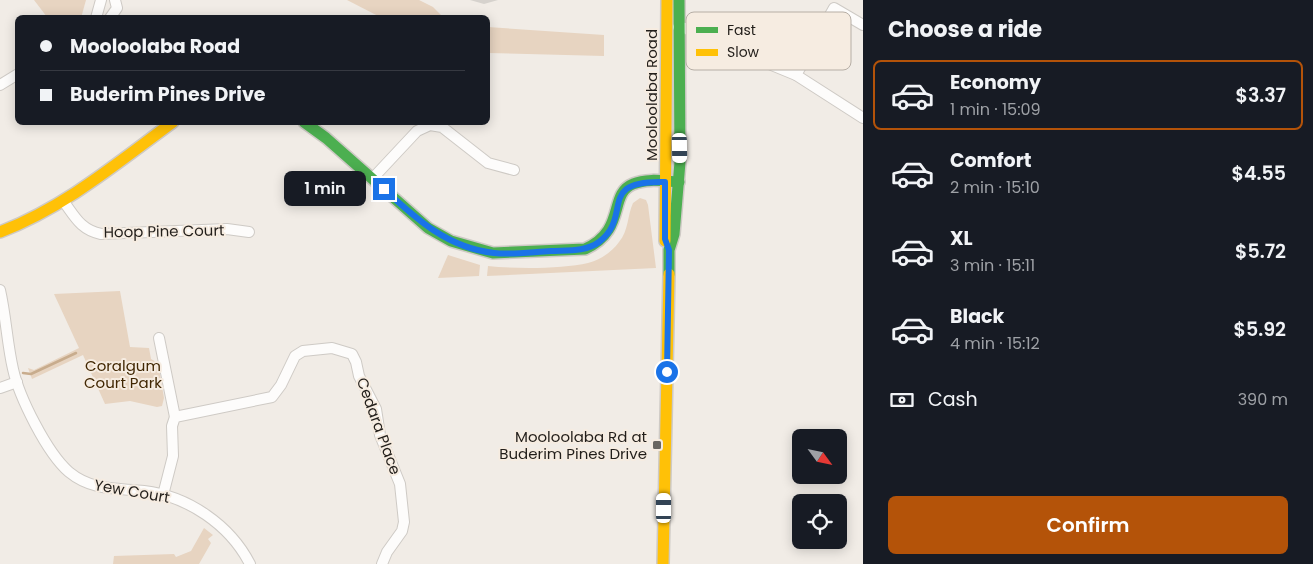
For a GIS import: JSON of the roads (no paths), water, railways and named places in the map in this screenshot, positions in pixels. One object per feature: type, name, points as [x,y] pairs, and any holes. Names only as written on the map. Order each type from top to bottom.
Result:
[{"type":"main road","name":"Mooloolaba Road","points":[[667,0],[665,239],[669,250]]},
{"type":"main road","name":"Mooloolaba Road","points":[[663,564],[669,250],[674,234],[679,182],[678,0]]},
{"type":"main road","points":[[666,78],[670,70],[670,38],[678,27]]},
{"type":"main road","points":[[0,232],[28,221],[64,202],[168,125]]},
{"type":"main road","points":[[308,125],[373,178],[428,228],[450,241],[494,253],[585,249],[597,244],[613,224],[619,198],[626,188],[640,183],[679,182]]},
{"type":"street","points":[[97,15],[101,0]]},
{"type":"street","points":[[112,15],[117,8],[115,0]]},
{"type":"street","points":[[832,12],[834,8],[841,12]]},
{"type":"street","points":[[851,18],[863,25]]},
{"type":"street","points":[[678,27],[686,28]]},
{"type":"street","points":[[678,44],[686,38]]},
{"type":"street","points":[[784,70],[796,75],[863,118]]},
{"type":"street","points":[[796,75],[799,70]]},
{"type":"street","points":[[0,85],[15,76]]},
{"type":"street","points":[[373,178],[418,131],[430,125],[442,127],[488,164],[514,170]]},
{"type":"street","name":"Hoop Pine Court","points":[[64,202],[82,227],[89,232],[100,234],[227,229],[249,232]]},
{"type":"street","name":"Yew Court","points":[[0,290],[17,382],[50,450],[68,471],[92,486],[163,495],[191,506],[213,520],[239,547],[250,564]]},
{"type":"street","points":[[159,338],[175,417],[172,426],[173,456],[163,495]]},
{"type":"street","name":"Cedara Place","points":[[175,417],[272,397],[281,385],[295,356],[303,351],[332,348],[352,354],[359,376],[376,409],[380,434],[400,484],[404,522],[402,531],[387,552],[382,564]]},
{"type":"street","points":[[0,388],[17,382]]},
{"type":"waterway","points":[[23,373],[31,374],[76,353]]},
{"type":"place","name":"Mooloolaba Rd at Buderim Pines Drive","points":[[657,445]]},
{"type":"park label","name":"Coralgum Court Park","points":[[123,374]]}]
